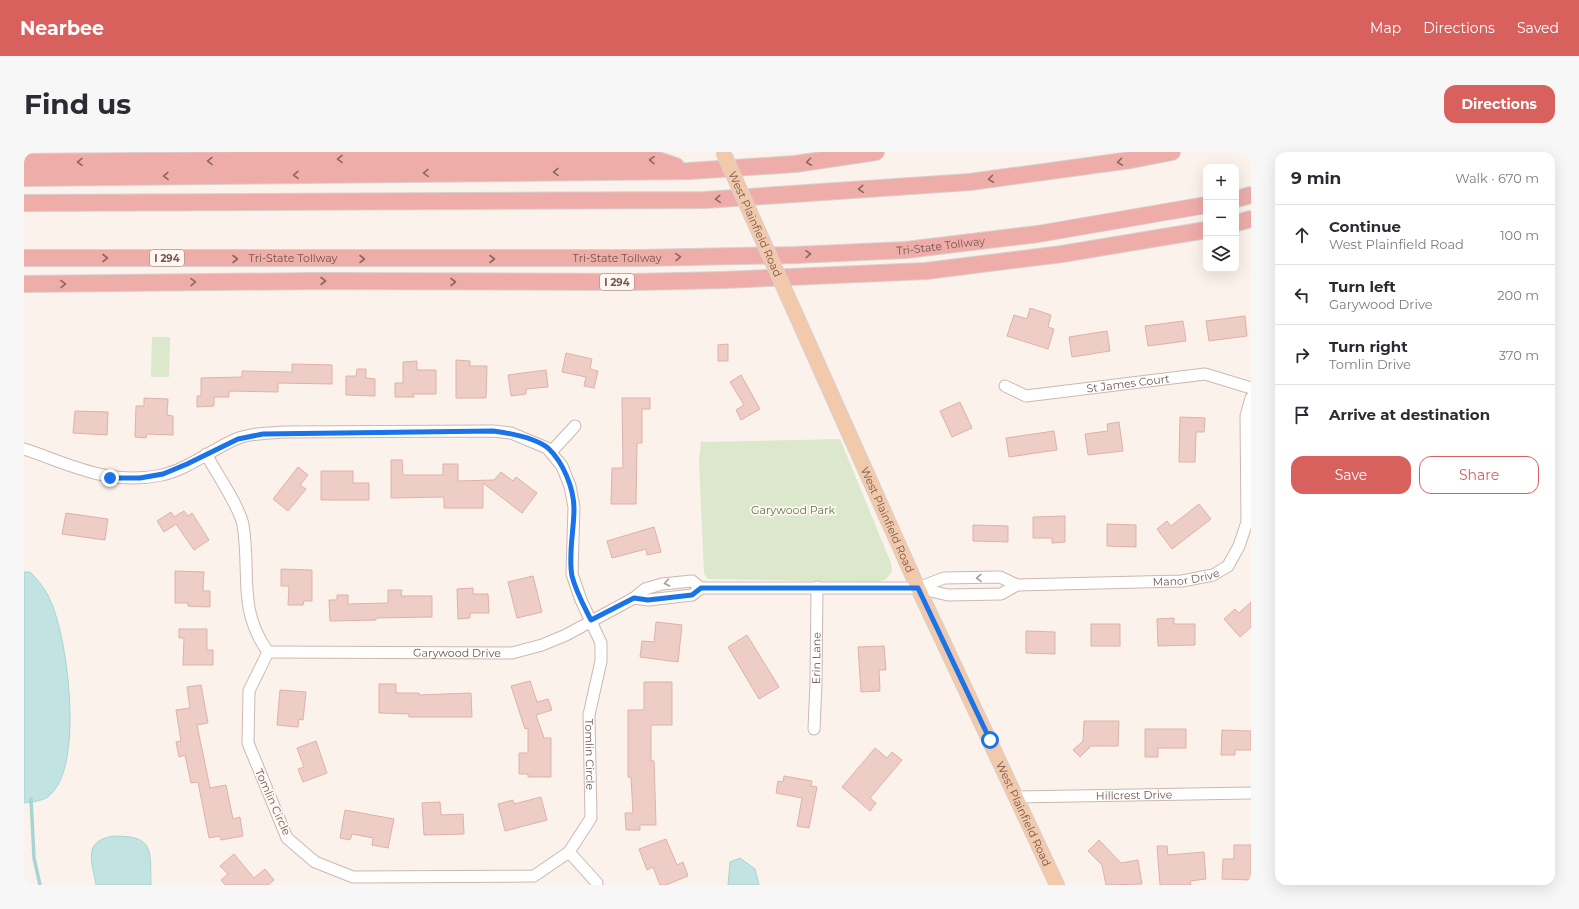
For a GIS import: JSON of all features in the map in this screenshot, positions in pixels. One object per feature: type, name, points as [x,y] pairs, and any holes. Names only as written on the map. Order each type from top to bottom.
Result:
[{"type":"highway","points":[[24,178],[689,171],[796,164],[876,152]]},
{"type":"highway","points":[[24,203],[705,200],[970,182],[1131,160],[1172,152]]},
{"type":"highway","points":[[24,162],[502,158],[658,160],[689,171]]},
{"type":"highway","points":[[1239,197],[1251,195]]},
{"type":"highway","name":"Tri-State Tollway","points":[[24,258],[638,258],[843,253],[906,250],[1038,234],[1203,206]]},
{"type":"highway","points":[[1239,222],[1251,219]]},
{"type":"highway","name":"Tri-State Tollway","points":[[24,284],[315,281],[635,282],[919,272],[1062,254],[1203,230]]},
{"type":"main road","name":"West Plainfield Road","points":[[723,152],[918,588],[1057,885]]},
{"type":"street","name":"St James Court","points":[[1005,386],[1026,396],[1205,374],[1251,388]]},
{"type":"street","name":"Manor Drive","points":[[918,588],[944,578],[1000,577],[1016,585],[1182,581],[1213,575],[1228,566],[1239,546],[1247,522],[1246,416],[1251,398]]},
{"type":"street","points":[[550,452],[575,426]]},
{"type":"street","name":"Tomlin Circle","points":[[24,449],[85,471],[110,478],[140,478],[163,474],[238,439],[284,432],[493,431],[512,434],[547,448],[562,466],[570,486],[574,507],[572,574],[581,600],[601,643],[601,661],[589,715],[591,818],[569,852],[534,876],[353,877],[315,862],[287,838],[248,743],[249,691],[268,652]]},
{"type":"street","points":[[206,454],[226,488],[243,523],[246,589],[251,618],[261,642],[268,652]]},
{"type":"street","name":"Manor Drive","points":[[918,588],[948,595],[1002,594],[1016,585]]},
{"type":"street","name":"Erin Lane","points":[[814,729],[817,587]]},
{"type":"street","name":"Garywood Drive","points":[[268,652],[512,653],[542,646],[566,635],[591,620],[634,598],[648,600],[692,595],[701,588],[918,588]]},
{"type":"street","name":"Hillcrest Drive","points":[[1016,797],[1251,792]]},
{"type":"street","points":[[569,852],[597,883]]},
{"type":"green space","points":[[152,337],[170,337],[169,377],[151,377]]},
{"type":"green space","name":"Garywood Park","points":[[840,439],[891,563],[892,572],[885,580],[876,582],[708,579],[704,574],[699,460],[701,442]]},
{"type":"water","points":[[24,572],[30,572],[42,586],[51,602],[57,620],[63,644],[67,672],[70,702],[70,731],[67,758],[61,780],[50,795],[45,799],[24,803]]},
{"type":"water","points":[[115,836],[137,839],[144,843],[148,848],[151,863],[151,885],[96,885],[92,860],[93,847],[105,838]]},
{"type":"water","points":[[740,858],[755,869],[759,885],[728,885],[730,862]]},
{"type":"building","points":[[1030,308],[1051,315],[1048,327],[1054,329],[1048,349],[1007,336],[1014,315],[1027,319]]},
{"type":"building","points":[[1245,316],[1247,336],[1209,341],[1206,321]]},
{"type":"building","points":[[1183,321],[1186,341],[1148,346],[1145,326]]},
{"type":"building","points":[[1107,331],[1110,351],[1072,357],[1069,337]]},
{"type":"building","points":[[728,344],[728,361],[718,361],[718,345]]},
{"type":"building","points":[[566,353],[592,359],[590,369],[598,371],[594,388],[584,386],[586,377],[562,372]]},
{"type":"building","points":[[456,360],[470,361],[470,366],[487,366],[486,398],[456,398]]},
{"type":"building","points":[[417,361],[417,370],[436,370],[436,394],[413,394],[414,397],[395,397],[395,383],[403,383],[403,362]]},
{"type":"building","points":[[292,364],[332,365],[332,384],[278,383],[278,392],[229,391],[229,397],[214,397],[214,406],[197,407],[197,396],[201,396],[201,378],[242,377],[242,371],[292,372]]},
{"type":"building","points":[[357,369],[366,369],[366,378],[375,379],[375,396],[346,395],[346,376],[356,376]]},
{"type":"building","points":[[546,370],[548,387],[526,389],[526,394],[511,396],[508,375]]},
{"type":"building","points":[[741,375],[760,409],[741,420],[736,410],[744,405],[730,382]]},
{"type":"building","points":[[144,398],[168,399],[167,415],[173,416],[173,435],[147,434],[146,438],[135,437],[136,406],[144,406]]},
{"type":"building","points":[[622,398],[650,398],[650,409],[642,409],[642,443],[637,443],[636,504],[611,504],[612,468],[623,468]]},
{"type":"building","points":[[960,402],[972,428],[952,437],[940,411]]},
{"type":"building","points":[[75,411],[108,412],[107,435],[73,433]]},
{"type":"building","points":[[1180,417],[1205,418],[1204,432],[1196,432],[1195,462],[1179,462]]},
{"type":"building","points":[[1119,422],[1123,451],[1088,455],[1085,434],[1108,431],[1107,424]]},
{"type":"building","points":[[1054,431],[1057,450],[1009,457],[1006,438]]},
{"type":"building","points":[[391,460],[402,460],[403,475],[443,475],[443,464],[458,464],[458,481],[494,480],[501,472],[513,481],[516,477],[537,493],[522,513],[483,483],[483,508],[444,508],[444,497],[391,498]]},
{"type":"building","points":[[298,467],[308,475],[300,485],[306,489],[288,511],[273,499]]},
{"type":"building","points":[[321,471],[353,471],[353,483],[369,483],[369,500],[321,500]]},
{"type":"building","points":[[1199,504],[1211,519],[1172,549],[1157,529],[1167,521],[1171,526]]},
{"type":"building","points":[[184,511],[188,516],[192,513],[209,540],[194,550],[176,524],[164,532],[157,521],[171,512],[174,517]]},
{"type":"building","points":[[66,513],[108,519],[105,540],[62,534]]},
{"type":"building","points":[[1065,516],[1065,542],[1052,543],[1052,538],[1033,538],[1033,517]]},
{"type":"building","points":[[1107,524],[1136,525],[1136,547],[1107,546]]},
{"type":"building","points":[[973,525],[1008,526],[1008,542],[973,541]]},
{"type":"building","points":[[654,527],[661,552],[647,555],[646,549],[612,558],[607,541]]},
{"type":"building","points":[[281,569],[312,570],[312,601],[304,601],[303,605],[288,605],[289,586],[281,586]]},
{"type":"building","points":[[175,571],[204,572],[203,591],[210,591],[210,607],[188,606],[188,603],[175,603]]},
{"type":"building","points":[[533,576],[542,612],[517,618],[508,582]]},
{"type":"building","points":[[473,588],[473,594],[488,594],[489,613],[470,613],[470,618],[458,619],[457,589]]},
{"type":"building","points":[[388,590],[402,590],[401,596],[432,596],[432,617],[330,621],[329,600],[337,600],[337,595],[348,595],[348,604],[388,603]]},
{"type":"building","points":[[1251,602],[1251,627],[1240,637],[1224,619],[1235,609],[1239,613]]},
{"type":"building","points":[[1174,618],[1174,624],[1195,624],[1195,645],[1158,646],[1157,619]]},
{"type":"building","points":[[656,622],[682,625],[678,662],[640,657],[642,641],[654,642]]},
{"type":"building","points":[[1091,624],[1120,624],[1120,646],[1091,646]]},
{"type":"building","points":[[179,629],[207,629],[207,650],[213,650],[213,665],[183,665],[184,638],[179,638]]},
{"type":"building","points":[[1026,631],[1055,632],[1055,654],[1026,653]]},
{"type":"building","points":[[747,635],[779,687],[759,699],[728,647]]},
{"type":"building","points":[[884,646],[886,670],[879,670],[880,691],[861,692],[858,647]]},
{"type":"building","points":[[530,681],[537,702],[548,699],[552,710],[536,715],[544,738],[551,738],[551,777],[528,777],[528,774],[519,774],[519,753],[528,753],[528,728],[525,729],[511,686]]},
{"type":"building","points":[[644,682],[672,682],[672,725],[651,725],[651,761],[654,761],[656,825],[640,825],[640,830],[626,830],[625,813],[633,813],[631,777],[628,777],[628,710],[644,710]]},
{"type":"building","points":[[379,684],[396,684],[396,693],[419,693],[419,695],[471,693],[472,717],[409,717],[409,714],[379,713]]},
{"type":"building","points":[[201,685],[208,723],[197,725],[210,788],[226,785],[233,819],[240,817],[243,836],[221,840],[220,836],[209,838],[198,782],[191,783],[185,755],[179,757],[176,742],[181,741],[176,710],[190,708],[187,687]]},
{"type":"building","points":[[280,690],[306,692],[303,720],[299,719],[298,727],[277,725]]},
{"type":"building","points":[[1084,721],[1119,721],[1118,746],[1091,746],[1080,757],[1073,750],[1083,741]]},
{"type":"building","points":[[1145,729],[1186,729],[1186,748],[1158,748],[1158,757],[1145,757]]},
{"type":"building","points":[[1222,730],[1251,731],[1251,750],[1235,750],[1235,755],[1221,755]]},
{"type":"building","points":[[316,741],[327,773],[303,782],[298,769],[304,767],[297,748]]},
{"type":"building","points":[[875,748],[887,758],[892,752],[902,760],[870,798],[876,803],[870,811],[842,787]]},
{"type":"building","points":[[784,776],[812,781],[811,786],[817,787],[809,828],[797,826],[802,798],[776,793],[778,781],[783,782]]},
{"type":"building","points":[[541,797],[547,820],[505,831],[498,804],[513,800],[514,804]]},
{"type":"building","points":[[440,802],[441,815],[463,814],[464,834],[424,835],[422,803]]},
{"type":"building","points":[[345,810],[394,819],[388,848],[372,845],[373,838],[352,834],[350,840],[340,838]]},
{"type":"building","points":[[666,839],[677,865],[683,862],[688,876],[666,885],[660,885],[653,867],[647,870],[639,849]]},
{"type":"building","points":[[1099,840],[1121,863],[1138,860],[1142,884],[1106,885],[1102,865],[1088,851]]},
{"type":"building","points":[[1234,845],[1251,845],[1251,880],[1222,879],[1223,859],[1234,859]]},
{"type":"building","points":[[1157,846],[1167,846],[1168,855],[1204,852],[1206,879],[1190,881],[1191,885],[1160,885]]},
{"type":"building","points":[[234,854],[254,878],[265,869],[274,880],[268,885],[225,885],[221,880],[228,874],[220,866]]},
{"type":"waterway","points":[[31,799],[34,858],[40,885]]},
{"type":"route","points":[[110,478],[140,478],[163,474],[238,439],[263,434],[284,432],[493,431],[512,434],[547,448],[562,466],[570,486],[574,507],[572,574],[581,600],[591,620],[634,598],[648,600],[692,595],[701,588],[918,588],[990,740]]}]
